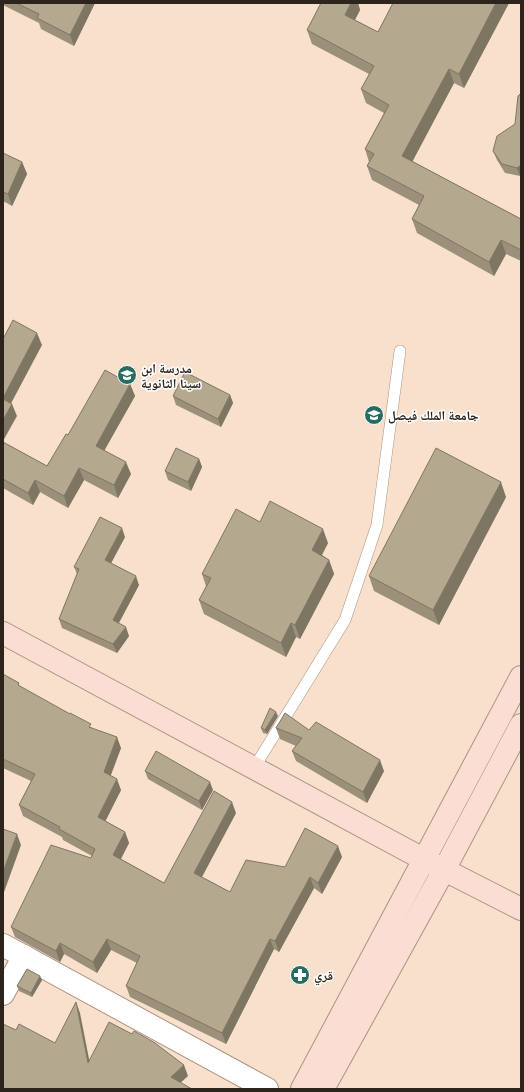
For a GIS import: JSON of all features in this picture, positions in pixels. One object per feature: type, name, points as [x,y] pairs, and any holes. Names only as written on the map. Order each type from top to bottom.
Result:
[{"type":"street","points":[[3,633],[425,860],[521,909]]},
{"type":"street","points":[[302,1089],[521,677]]},
{"type":"street","points":[[323,1089],[444,870],[521,725]]},
{"type":"street","points":[[3,945],[267,1089]]},
{"type":"street","points":[[3,994],[24,956]]},
{"type":"lane","points":[[254,768],[345,620],[377,525],[400,351]]},
{"type":"building","points":[[16,3],[86,3],[70,35],[37,18],[39,14]]},
{"type":"building","points":[[321,3],[351,3],[345,15],[378,32],[393,3],[496,3],[459,74],[449,69],[402,156],[521,219],[521,250],[501,240],[489,262],[412,219],[424,196],[367,166],[374,154],[365,149],[389,105],[361,89],[374,66],[307,30]]},
{"type":"building","points":[[521,93],[521,165],[517,168],[502,164],[493,151],[497,136],[515,124],[518,96]]},
{"type":"building","points":[[3,153],[22,162],[8,194],[3,192]]},
{"type":"building","points":[[13,320],[37,333],[3,398],[3,339]]},
{"type":"building","points":[[105,370],[130,384],[96,446],[126,462],[114,485],[79,468],[64,496],[35,480],[28,493],[3,479],[3,442],[47,466],[66,434],[68,435]]},
{"type":"building","points":[[185,372],[230,395],[218,419],[173,396]]},
{"type":"building","points":[[3,399],[12,404],[3,420]]},
{"type":"building","points":[[176,448],[199,459],[188,482],[165,471]]},
{"type":"building","points":[[436,448],[501,482],[433,610],[369,576]]},
{"type":"building","points":[[270,501],[323,529],[312,550],[329,560],[295,625],[291,623],[281,643],[199,600],[211,578],[202,574],[236,509],[260,522]]},
{"type":"building","points":[[100,517],[122,528],[105,560],[136,576],[113,620],[126,627],[113,644],[59,619],[79,569],[74,567]]},
{"type":"building","points":[[3,674],[19,683],[18,685],[91,724],[89,727],[117,737],[104,772],[117,779],[98,817],[125,832],[113,855],[164,883],[214,791],[232,802],[194,873],[230,892],[246,860],[285,867],[305,828],[338,846],[318,883],[310,877],[275,941],[270,939],[222,1033],[126,986],[140,956],[107,939],[93,962],[60,943],[56,951],[11,927],[51,845],[91,858],[95,849],[59,829],[60,827],[19,805],[35,774],[3,759]]},
{"type":"building","points":[[270,708],[276,712],[265,730],[261,728]]},
{"type":"building","points":[[285,713],[309,730],[316,722],[380,760],[363,792],[292,751],[302,738],[276,728]]},
{"type":"building","points":[[156,751],[210,782],[199,801],[145,771]]},
{"type":"building","points":[[3,829],[17,834],[3,872]]},
{"type":"building","points":[[27,969],[40,976],[31,993],[17,986]]},
{"type":"building","points":[[76,1002],[88,1063],[109,1022],[132,1034],[134,1031],[155,1043],[184,1065],[171,1077],[192,1089],[3,1089],[3,1024],[16,1030],[19,1024],[55,1043]]},
{"type":"place","name":"مدرسة ابن سينا الثانوية","points":[[127,375]]},
{"type":"place","name":"جامعة الملك فيصل","points":[[374,415]]},
{"type":"place","name":"قري","points":[[300,975]]}]
